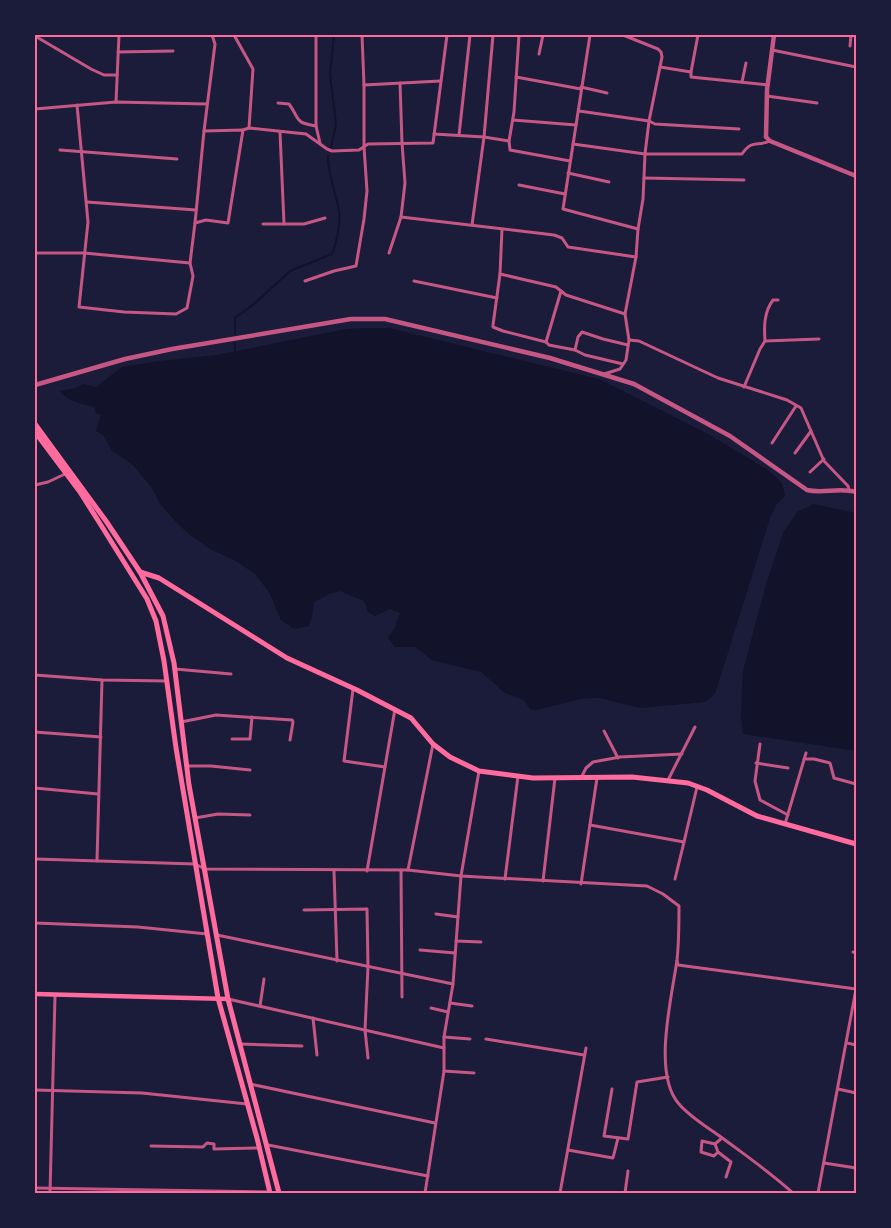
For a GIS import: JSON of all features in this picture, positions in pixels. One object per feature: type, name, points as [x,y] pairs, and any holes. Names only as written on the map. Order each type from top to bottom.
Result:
[{"type":"main road","points":[[35,424],[76,478],[140,572],[163,616],[174,669],[195,818],[228,999],[268,1145],[279,1193]]},
{"type":"main road","points":[[35,432],[80,492],[147,599],[156,621],[218,998],[260,1148],[270,1193]]},
{"type":"main road","points":[[133,576],[140,572],[158,578],[287,658],[353,688],[411,718],[433,744],[450,757],[479,771],[555,778],[632,777],[688,783],[757,816],[856,844]]},
{"type":"main road","points":[[35,994],[228,999]]},
{"type":"street","points":[[116,102],[118,35]]},
{"type":"street","points":[[77,105],[88,222],[78,306],[124,312],[176,314],[187,308],[193,276],[190,263],[215,44],[212,35]]},
{"type":"street","points":[[234,35],[254,70],[249,128]]},
{"type":"street","points":[[316,35],[316,126],[320,144]]},
{"type":"street","points":[[305,281],[334,270],[356,266],[367,191],[364,147],[362,35]]},
{"type":"street","points":[[204,131],[243,130],[249,128],[306,134],[332,151],[359,150],[368,144],[434,143],[447,35]]},
{"type":"street","points":[[459,134],[470,35]]},
{"type":"street","points":[[472,225],[484,137],[493,35]]},
{"type":"street","points":[[519,35],[513,120],[509,141],[510,150],[570,161]]},
{"type":"street","points":[[539,54],[543,35]]},
{"type":"street","points":[[590,35],[562,209],[638,229]]},
{"type":"street","points":[[603,374],[620,369],[626,360],[629,340],[625,314],[636,257],[649,121],[660,67],[661,52],[658,49],[617,35]]},
{"type":"street","points":[[698,35],[691,76],[768,85]]},
{"type":"street","points":[[774,35],[767,96],[766,137],[770,141],[856,176]]},
{"type":"street","points":[[850,46],[851,35]]},
{"type":"street","points":[[35,36],[91,69],[104,75],[116,75]]},
{"type":"street","points":[[772,50],[856,68]]},
{"type":"street","points":[[118,52],[172,52]]},
{"type":"street","points":[[742,82],[746,63]]},
{"type":"street","points":[[660,67],[691,72]]},
{"type":"street","points":[[516,78],[607,93]]},
{"type":"street","points":[[364,85],[440,81]]},
{"type":"street","points":[[389,253],[401,217],[406,183],[402,143],[400,83]]},
{"type":"street","points":[[767,96],[817,103]]},
{"type":"street","points":[[35,109],[116,102],[207,104]]},
{"type":"street","points":[[278,103],[289,104],[300,123],[316,126]]},
{"type":"street","points":[[579,111],[649,121],[655,124],[740,129]]},
{"type":"street","points":[[513,120],[576,126]]},
{"type":"street","points":[[195,223],[206,220],[228,222],[243,130]]},
{"type":"street","points":[[280,132],[284,224]]},
{"type":"street","points":[[434,134],[459,134],[509,141]]},
{"type":"street","points":[[573,144],[645,154],[742,154],[747,147],[754,143],[765,144],[770,141]]},
{"type":"street","points":[[60,150],[177,159]]},
{"type":"street","points":[[568,173],[609,182]]},
{"type":"street","points":[[644,178],[744,180]]},
{"type":"street","points":[[519,185],[565,194]]},
{"type":"street","points":[[87,202],[196,210]]},
{"type":"street","points":[[401,217],[554,236],[562,238],[568,247],[636,257]]},
{"type":"street","points":[[264,224],[304,224],[325,218]]},
{"type":"street","points":[[502,229],[500,274],[493,327],[545,341],[548,345],[575,350],[585,355],[623,364]]},
{"type":"street","points":[[35,253],[84,253],[190,263]]},
{"type":"street","points":[[500,274],[556,287],[566,295],[625,314]]},
{"type":"street","points":[[414,282],[497,298]]},
{"type":"street","points":[[545,341],[561,291]]},
{"type":"street","points":[[744,387],[765,341],[764,328],[767,308],[773,300],[778,300]]},
{"type":"street","points":[[35,385],[125,359],[172,349],[351,319],[385,318],[532,353],[634,384],[730,436],[807,490],[818,492],[850,490],[856,492]]},
{"type":"street","points":[[575,350],[578,337],[582,332],[628,345]]},
{"type":"street","points":[[629,340],[639,341],[718,378],[787,400],[800,408],[824,459],[850,490]]},
{"type":"street","points":[[765,341],[819,340]]},
{"type":"street","points":[[772,443],[796,406]]},
{"type":"street","points":[[795,453],[812,430]]},
{"type":"street","points":[[810,472],[824,459]]},
{"type":"street","points":[[35,485],[48,482],[65,474]]},
{"type":"street","points":[[174,669],[231,674]]},
{"type":"street","points":[[35,675],[102,680],[167,681]]},
{"type":"street","points":[[97,861],[102,680]]},
{"type":"street","points":[[353,688],[344,761],[385,767]]},
{"type":"street","points":[[367,871],[394,709]]},
{"type":"street","points":[[181,722],[216,715],[293,720],[290,740]]},
{"type":"street","points":[[232,738],[250,739],[252,717]]},
{"type":"street","points":[[668,780],[695,727]]},
{"type":"street","points":[[604,731],[618,758]]},
{"type":"street","points":[[35,732],[101,737]]},
{"type":"street","points":[[408,870],[433,744]]},
{"type":"street","points":[[760,744],[755,781],[760,800],[788,815]]},
{"type":"street","points":[[785,824],[806,753]]},
{"type":"street","points":[[582,778],[586,768],[593,762],[618,758],[682,754]]},
{"type":"street","points":[[804,759],[830,762],[834,778],[856,784]]},
{"type":"street","points":[[756,763],[788,768]]},
{"type":"street","points":[[187,766],[211,766],[250,770]]},
{"type":"street","points":[[425,1193],[444,1071],[444,1037],[453,984],[461,876],[479,771]]},
{"type":"street","points":[[505,879],[518,776]]},
{"type":"street","points":[[543,881],[555,778]]},
{"type":"street","points":[[581,884],[597,778]]},
{"type":"street","points":[[675,878],[697,786]]},
{"type":"street","points":[[35,788],[98,794]]},
{"type":"street","points":[[195,818],[218,814],[250,815]]},
{"type":"street","points":[[590,825],[684,842]]},
{"type":"street","points":[[35,859],[195,864],[205,869],[408,870],[505,879],[647,886],[679,906],[676,960],[666,1029],[669,1085],[678,1103],[697,1120],[771,1174],[792,1193]]},
{"type":"street","points":[[334,870],[337,961]]},
{"type":"street","points":[[401,870],[402,997]]},
{"type":"street","points":[[304,910],[367,910],[368,967],[365,1030],[368,1058]]},
{"type":"street","points":[[436,914],[458,917]]},
{"type":"street","points":[[35,923],[138,927],[207,934]]},
{"type":"street","points":[[216,935],[453,984]]},
{"type":"street","points":[[456,941],[481,942]]},
{"type":"street","points":[[420,950],[455,953]]},
{"type":"street","points":[[676,960],[678,965],[856,989],[818,1193]]},
{"type":"street","points":[[260,1006],[264,979]]},
{"type":"street","points":[[50,1191],[51,1090],[55,996]]},
{"type":"street","points":[[228,999],[444,1048]]},
{"type":"street","points":[[450,1003],[472,1006]]},
{"type":"street","points":[[432,1008],[448,1012]]},
{"type":"street","points":[[313,1018],[317,1055]]},
{"type":"street","points":[[444,1037],[470,1039]]},
{"type":"street","points":[[486,1039],[584,1055]]},
{"type":"street","points":[[847,1043],[856,1045]]},
{"type":"street","points":[[239,1044],[302,1046]]},
{"type":"street","points":[[560,1193],[586,1048]]},
{"type":"street","points":[[444,1071],[474,1073]]},
{"type":"street","points":[[612,1090],[604,1136],[628,1139],[638,1082],[668,1077]]},
{"type":"street","points":[[250,1084],[435,1123]]},
{"type":"street","points":[[838,1089],[856,1093]]},
{"type":"street","points":[[35,1090],[142,1093],[247,1104]]},
{"type":"street","points":[[568,1150],[613,1158],[618,1138]]},
{"type":"street","points":[[715,1144],[722,1138]]},
{"type":"street","points":[[715,1144],[702,1141],[700,1152],[714,1156],[718,1152]]},
{"type":"street","points":[[151,1146],[204,1147],[207,1143],[214,1144],[214,1149],[260,1148]]},
{"type":"street","points":[[715,1144],[718,1152],[731,1162],[726,1177]]},
{"type":"street","points":[[268,1145],[428,1176]]},
{"type":"street","points":[[824,1163],[856,1168]]},
{"type":"street","points":[[625,1193],[628,1171]]},
{"type":"street","points":[[35,1188],[50,1191],[270,1193]]},
{"type":"shaded area","points":[[389,328],[599,379],[706,433],[768,470],[782,483],[785,496],[776,505],[770,518],[715,694],[705,702],[640,708],[600,698],[585,698],[537,710],[530,709],[524,700],[505,693],[481,672],[432,660],[416,647],[395,647],[388,638],[395,627],[400,613],[390,609],[375,616],[368,612],[364,601],[340,591],[329,594],[314,602],[309,626],[294,629],[281,620],[269,592],[255,574],[236,561],[212,550],[190,535],[160,504],[152,488],[133,465],[112,451],[103,435],[96,431],[101,415],[96,413],[94,407],[71,400],[59,391],[72,389],[84,384],[96,387],[122,367],[217,355],[346,329]]},
{"type":"shaded area","points":[[813,504],[856,513],[856,751],[743,734],[741,716],[743,671],[766,584],[783,533],[797,512]]},
{"type":"waterway","points":[[331,148],[336,124],[330,74],[334,35]]},
{"type":"waterway","points":[[235,334],[235,318],[254,304],[290,271],[332,254],[338,233],[339,216],[338,204],[329,170],[328,156]]},
{"type":"waterway","points":[[235,343],[235,353]]}]
